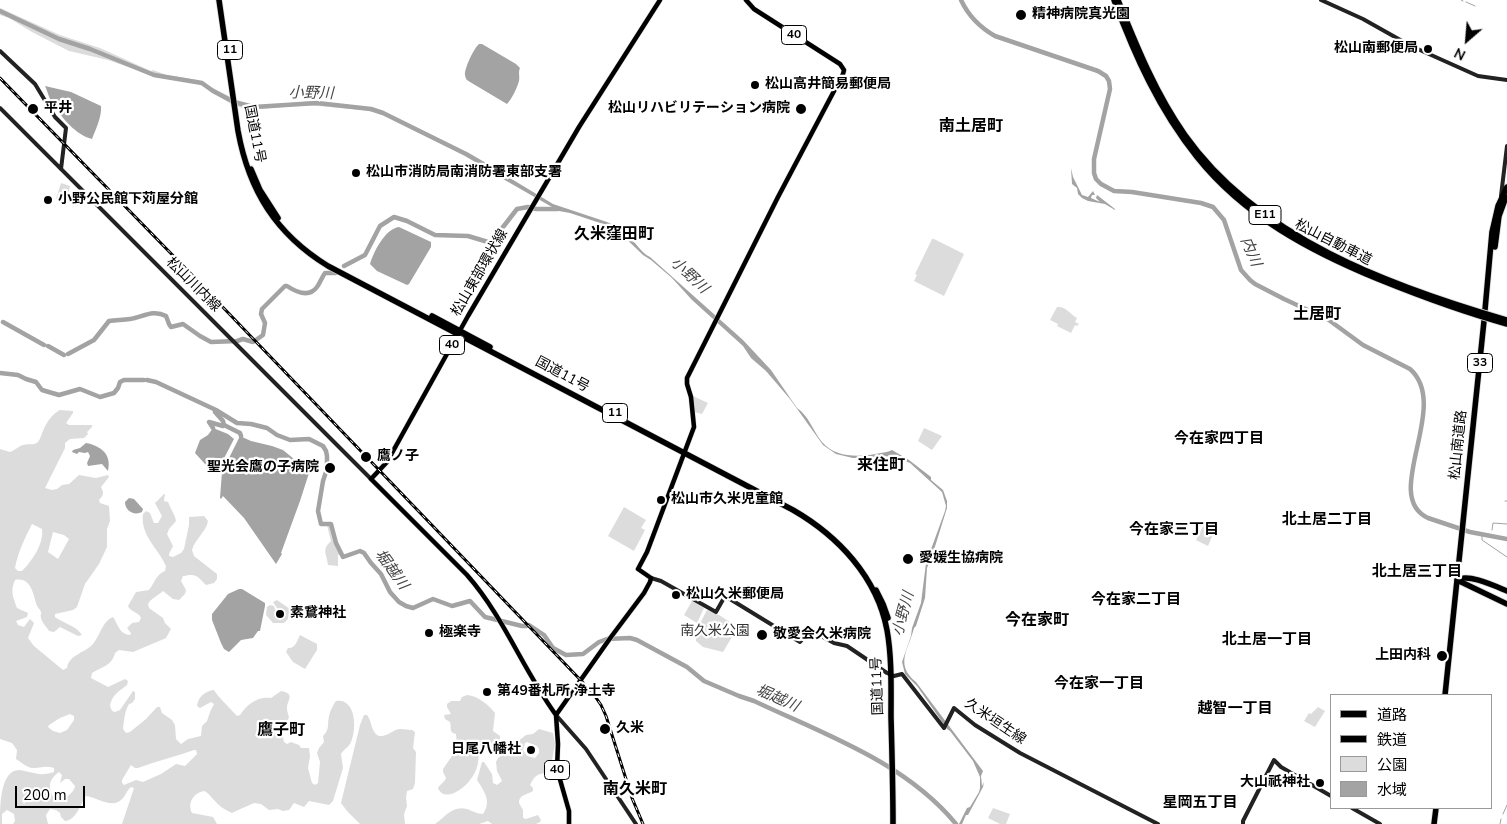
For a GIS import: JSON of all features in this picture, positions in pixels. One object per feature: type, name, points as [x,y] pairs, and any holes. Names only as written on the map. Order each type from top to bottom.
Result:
[{"type":"highway","name":"国道11号","points":[[221,0],[238,113],[246,152],[260,190],[274,213],[290,232],[314,253],[459,333],[809,516],[825,526],[845,545],[864,569],[883,604],[891,635],[895,824]]},
{"type":"highway","name":"松山自動車道","points":[[1114,0],[1145,73],[1170,120],[1198,158],[1240,202],[1294,239],[1335,260],[1408,291],[1507,324]]},
{"type":"highway","name":"松山自動車道","points":[[1118,0],[1148,71],[1174,117],[1186,136],[1211,167],[1243,198],[1296,235],[1336,256],[1410,287],[1507,320]]},
{"type":"highway","name":"33","points":[[1504,198],[1507,187]]},
{"type":"highway","name":"松山南道路","points":[[1446,694],[1462,581],[1464,531],[1497,225],[1504,198]]},
{"type":"highway","points":[[1462,581],[1479,580],[1507,591]]},
{"type":"highway","points":[[1462,581],[1507,604]]},
{"type":"highway","points":[[1433,824],[1434,809]]},
{"type":"main road","name":"松山東部環状線","points":[[371,479],[387,462],[531,208],[582,122],[660,0]]},
{"type":"main road","name":"40","points":[[651,578],[638,569],[694,427],[687,378],[844,70],[840,64],[754,8],[746,0]]},
{"type":"main road","points":[[1320,0],[1363,19],[1411,46],[1478,76],[1507,80]]},
{"type":"main road","points":[[0,51],[33,82],[43,94],[55,117],[66,128],[61,169]]},
{"type":"main road","name":"松山川内線","points":[[0,108],[371,479]]},
{"type":"main road","points":[[1504,198],[1507,146]]},
{"type":"main road","points":[[371,479],[467,575],[486,598],[539,691],[556,715],[586,749],[636,824]]},
{"type":"main road","points":[[556,715],[644,593],[651,578]]},
{"type":"main road","name":"久米垣生線","points":[[651,578],[661,581],[716,612],[725,596],[800,642],[808,630],[812,630],[834,643],[847,646],[893,675],[902,674],[944,728],[954,708],[975,725],[1015,750],[1158,824]]},
{"type":"main road","name":"40","points":[[556,715],[558,744],[556,764],[570,824]]},
{"type":"main road","points":[[1244,824],[1243,821],[1274,760],[1281,767],[1330,795]]},
{"type":"main road","points":[[1354,809],[1380,824]]},
{"type":"green space","points":[[0,8],[60,35],[100,48],[151,71],[198,80],[242,103],[262,106],[312,101],[381,110],[456,147],[505,175],[503,178],[466,156],[380,113],[306,105],[245,109],[231,104],[199,84],[156,77],[108,60],[69,51],[9,18],[0,15]]},
{"type":"green space","points":[[61,183],[70,186],[68,195],[81,198],[80,206],[56,199]]},
{"type":"green space","points":[[932,239],[964,254],[944,296],[914,281],[917,275],[915,274]]},
{"type":"green space","points":[[1057,307],[1066,309],[1077,318],[1075,322],[1079,324],[1075,325],[1071,333],[1050,320]]},
{"type":"green space","points":[[691,395],[708,403],[702,414],[694,412]]},
{"type":"green space","points":[[60,410],[73,411],[66,423],[69,425],[92,425],[92,427],[84,438],[70,439],[65,443],[65,448],[45,488],[57,489],[62,485],[69,484],[79,475],[96,478],[108,475],[109,477],[101,487],[103,494],[99,500],[100,503],[109,506],[110,521],[107,529],[107,547],[99,564],[85,584],[77,607],[73,610],[55,614],[55,617],[73,627],[82,635],[78,636],[60,627],[54,632],[49,631],[42,620],[30,586],[24,581],[15,580],[12,591],[17,608],[28,613],[27,617],[16,621],[18,625],[24,627],[30,619],[34,623],[28,638],[34,646],[63,670],[67,668],[74,657],[95,642],[109,619],[113,617],[121,631],[130,635],[131,633],[127,628],[132,623],[139,622],[141,618],[128,606],[136,592],[149,590],[157,577],[165,571],[166,566],[147,535],[144,528],[143,514],[146,511],[150,513],[154,523],[158,523],[162,516],[155,503],[165,494],[164,501],[168,502],[176,521],[167,534],[173,546],[169,556],[173,557],[184,549],[189,517],[204,516],[208,521],[207,525],[195,542],[192,550],[194,556],[217,574],[217,579],[214,583],[206,585],[196,576],[183,576],[181,581],[186,590],[179,600],[173,599],[163,591],[149,602],[149,608],[163,618],[171,629],[166,638],[133,652],[119,650],[106,666],[92,673],[91,678],[108,687],[125,679],[128,681],[127,685],[114,696],[111,702],[112,711],[115,712],[120,710],[133,691],[135,692],[135,699],[129,704],[125,715],[123,729],[126,733],[146,719],[157,707],[160,707],[162,713],[172,720],[175,725],[176,739],[181,744],[188,739],[201,736],[202,726],[207,721],[214,704],[211,702],[200,708],[197,706],[200,697],[208,692],[214,690],[237,716],[249,704],[257,700],[271,698],[281,691],[286,692],[290,698],[287,708],[289,717],[283,732],[284,742],[287,744],[291,742],[299,745],[301,748],[309,748],[308,768],[312,783],[315,785],[318,783],[320,762],[317,753],[324,742],[323,736],[327,729],[330,712],[336,701],[343,701],[351,709],[354,730],[350,744],[341,754],[343,768],[333,801],[329,805],[309,801],[304,807],[294,803],[289,810],[283,811],[278,809],[269,810],[261,804],[254,803],[232,813],[220,806],[204,791],[192,799],[190,805],[192,813],[213,817],[217,824],[122,824],[134,788],[131,787],[121,800],[113,803],[86,796],[75,815],[69,820],[65,821],[60,813],[50,809],[46,815],[48,824],[13,824],[15,821],[14,814],[7,810],[2,814],[2,824],[0,824],[2,790],[8,775],[13,771],[20,770],[47,774],[54,772],[54,768],[32,768],[26,766],[16,759],[17,750],[12,743],[0,739],[0,449],[10,452],[25,444],[38,442],[44,428]],"holes":[[[32,524],[42,529],[41,540],[36,552],[22,571],[18,571],[15,568],[22,545]],[[53,532],[64,535],[69,539],[58,559],[48,552]],[[70,714],[74,716],[74,720],[67,730],[60,733],[48,727],[60,718]],[[194,750],[196,750],[197,754],[185,766],[176,764],[161,774],[143,782],[136,780],[124,785],[122,783],[131,765],[138,768]],[[59,772],[62,775],[60,783],[65,779],[69,779],[75,786],[71,793],[61,801],[54,799],[52,795],[50,784]]]},
{"type":"green space","points":[[924,428],[942,436],[932,450],[918,441]]},
{"type":"green space","points":[[624,507],[646,520],[641,528],[645,530],[634,551],[608,536]]},
{"type":"green space","points":[[328,524],[331,527],[341,554],[338,555],[338,566],[328,565],[325,550],[331,541]]},
{"type":"green space","points":[[1203,526],[1214,532],[1208,546],[1196,540]]},
{"type":"green space","points":[[277,600],[290,609],[289,617],[284,623],[273,623],[266,615],[267,607],[270,605],[274,606],[277,616],[284,615],[283,611],[277,608],[273,602]]},
{"type":"green space","points":[[692,601],[704,608],[697,623],[684,615]]},
{"type":"green space","name":"南久米公園","points":[[707,610],[736,626],[723,652],[703,647],[696,641],[696,631]]},
{"type":"green space","points":[[300,635],[317,644],[317,650],[305,669],[293,662],[286,652],[288,648],[294,646]]},
{"type":"green space","points":[[467,695],[483,701],[495,713],[493,731],[500,736],[500,739],[492,745],[482,745],[478,750],[477,766],[467,784],[454,793],[445,794],[438,788],[446,778],[443,769],[457,746],[456,734],[451,731],[450,722],[445,719],[444,715],[451,714],[447,704],[451,701],[460,701],[462,697]]},
{"type":"green space","points":[[1318,707],[1325,711],[1315,727],[1304,721],[1309,713],[1311,714]]},
{"type":"green space","points":[[364,715],[367,715],[375,733],[381,736],[400,729],[415,732],[413,748],[416,752],[415,783],[413,789],[407,791],[407,806],[404,814],[405,824],[360,824],[341,803]]},
{"type":"green space","points":[[539,729],[553,733],[555,744],[551,766],[545,773],[539,774],[534,778],[530,785],[533,791],[522,796],[519,800],[523,810],[523,818],[526,819],[538,815],[541,820],[540,822],[536,824],[492,824],[488,821],[479,824],[435,824],[450,812],[462,808],[483,814],[486,809],[487,800],[477,780],[482,762],[484,762],[492,774],[493,783],[497,785],[502,781],[497,771],[496,762],[507,745],[517,742],[526,735],[533,734]],"holes":[[[527,742],[537,746],[539,753],[535,758],[527,756],[523,750]]]},
{"type":"green space","points":[[993,808],[1010,814],[1006,824],[1000,824],[988,818]]},
{"type":"water","points":[[479,44],[482,44],[520,68],[518,84],[507,104],[466,79],[465,72]]},
{"type":"water","points":[[45,86],[71,92],[101,106],[100,118],[92,139],[80,134],[65,120],[52,102]]},
{"type":"water","points":[[1071,168],[1073,177],[1082,195],[1088,197],[1093,191],[1095,195],[1092,195],[1091,198],[1100,202],[1096,198],[1097,195],[1115,210],[1105,204],[1082,198],[1078,194],[1077,188],[1072,184]]},
{"type":"water","points":[[505,175],[553,204],[607,222],[624,232],[643,252],[743,340],[771,370],[828,448],[842,454],[858,456],[892,450],[931,477],[931,480],[943,490],[947,501],[947,508],[927,568],[925,598],[904,663],[909,675],[983,771],[981,776],[982,786],[984,782],[983,787],[962,824],[959,824],[967,808],[970,807],[979,792],[980,777],[973,761],[947,729],[917,686],[905,674],[902,662],[921,603],[926,563],[945,511],[946,506],[942,492],[910,463],[893,456],[853,458],[836,454],[823,445],[790,399],[766,371],[751,358],[743,346],[692,300],[672,278],[643,255],[619,232],[609,226],[559,211],[503,179]]},
{"type":"water","points":[[399,227],[431,242],[431,247],[407,285],[377,271],[370,264],[377,247],[385,236]]},
{"type":"water","points":[[213,428],[228,434],[234,439],[218,470],[215,471],[195,453],[200,440],[208,435]]},
{"type":"water","points":[[240,436],[283,450],[309,473],[282,554],[276,564],[244,518],[223,496],[220,498],[222,472]]},
{"type":"water","points":[[86,443],[96,446],[107,455],[108,471],[102,464],[88,466],[87,463],[90,456],[88,452],[79,452],[77,454],[72,452]]},
{"type":"water","points":[[129,498],[134,499],[143,509],[142,512],[133,513],[128,510],[125,502]]},
{"type":"water","points":[[239,589],[265,603],[265,606],[260,631],[253,638],[241,640],[229,652],[224,649],[221,643],[212,620],[212,614],[228,594]]},
{"type":"waterway","name":"内川","points":[[961,0],[975,21],[995,36],[1098,71],[1106,76],[1110,89],[1094,159],[1094,173],[1096,179],[1101,184],[1114,191],[1201,203],[1213,207],[1224,220],[1241,270],[1250,280],[1284,299],[1322,315],[1363,345],[1410,369],[1421,385],[1424,405],[1412,471],[1411,491],[1415,507],[1428,518],[1470,532],[1507,539]]},
{"type":"waterway","points":[[1466,2],[1475,6]]},
{"type":"waterway","name":"小野川","points":[[0,11],[59,39],[90,49],[154,75],[202,83],[234,102],[254,107],[317,103],[371,109],[383,113],[466,154],[509,179]]},
{"type":"waterway","points":[[344,266],[365,255],[380,226],[394,217],[407,221],[435,235],[468,236],[488,242],[493,240],[517,209],[528,207],[558,209]]},
{"type":"waterway","points":[[68,354],[94,340],[109,321],[130,319],[152,313],[166,316],[171,327],[183,324],[211,342],[243,339],[253,342],[263,335],[265,323],[261,314],[262,309],[285,286],[302,293],[310,292],[317,287],[325,273],[336,273]]},
{"type":"waterway","points":[[3,322],[44,345]]},
{"type":"waterway","points":[[48,346],[64,355]]},
{"type":"waterway","name":"堀越川","points":[[0,373],[18,375],[36,382],[42,390],[59,395],[80,389],[100,397],[114,393],[120,382],[124,380],[144,380]]},
{"type":"waterway","name":"堀越川","points":[[147,380],[156,382],[216,410],[237,423],[267,428],[277,435],[290,440],[309,439],[323,446],[327,456],[327,469],[318,511],[321,524],[331,524],[336,543],[343,557],[360,551],[364,553],[381,574],[390,592],[399,602],[406,606],[413,608],[433,599],[452,606],[470,601],[485,617],[522,626],[529,625],[544,635],[553,648],[566,655],[583,654],[599,642],[607,639],[630,638],[637,640],[687,667],[704,681],[754,701],[862,752],[913,783],[936,802],[956,824]]},
{"type":"waterway","points":[[215,412],[224,425],[240,433],[241,436]]},
{"type":"waterway","points":[[213,428],[209,422],[224,425]]},
{"type":"waterway","points":[[1492,530],[1493,523],[1507,524]]},
{"type":"waterway","points":[[1482,534],[1482,540],[1507,557]]},
{"type":"waterway","points":[[1503,814],[1507,805]]},
{"type":"waterway","points":[[1500,824],[1501,819]]},
{"type":"railway","points":[[0,78],[592,692],[606,716],[632,798],[643,824]]},
{"type":"place","name":"精神病院真光園","points":[[1021,15]]},
{"type":"place","name":"松山南郵便局","points":[[1428,49]]},
{"type":"place","name":"松山高井簡易郵便局","points":[[755,85]]},
{"type":"place","name":"平井","points":[[33,109]]},
{"type":"place","name":"松山リハビリテーション病院","points":[[801,109]]},
{"type":"place","name":"松山市消防局南消防署東部支署","points":[[356,173]]},
{"type":"place","name":"小野公民館下苅屋分館","points":[[48,200]]},
{"type":"place","name":"鷹ノ子","points":[[366,457]]},
{"type":"place","name":"聖光会鷹の子病院","points":[[330,468]]},
{"type":"place","name":"松山市久米児童館","points":[[661,500]]},
{"type":"place","name":"愛媛生協病院","points":[[908,559]]},
{"type":"place","name":"松山久米郵便局","points":[[676,595]]},
{"type":"place","name":"素鵞神社","points":[[280,614]]},
{"type":"place","name":"極楽寺","points":[[429,633]]},
{"type":"place","name":"敬愛会久米病院","points":[[762,635]]},
{"type":"place","name":"上田内科","points":[[1442,656]]},
{"type":"place","name":"第49番札所 浄土寺","points":[[487,692]]},
{"type":"place","name":"久米","points":[[605,729]]},
{"type":"place","name":"日尾八幡社","points":[[531,750]]},
{"type":"place","name":"大山祇神社","points":[[1320,783]]},
{"type":"district","name":"南土居町","points":[[971,127]]},
{"type":"district","name":"久米窪田町","points":[[614,235]]},
{"type":"district","name":"土居町","points":[[1317,315]]},
{"type":"district","name":"今在家四丁目","points":[[1219,439]]},
{"type":"district","name":"来住町","points":[[881,466]]},
{"type":"district","name":"北土居二丁目","points":[[1327,520]]},
{"type":"district","name":"今在家三丁目","points":[[1174,530]]},
{"type":"district","name":"北土居三丁目","points":[[1417,572]]},
{"type":"district","name":"今在家二丁目","points":[[1136,600]]},
{"type":"district","name":"今在家町","points":[[1037,621]]},
{"type":"district","name":"北土居一丁目","points":[[1267,640]]},
{"type":"district","name":"今在家一丁目","points":[[1099,684]]},
{"type":"district","name":"越智一丁目","points":[[1235,709]]},
{"type":"district","name":"鷹子町","points":[[281,731]]},
{"type":"district","name":"南久米町","points":[[635,790]]},
{"type":"district","name":"星岡五丁目","points":[[1200,803]]}]
